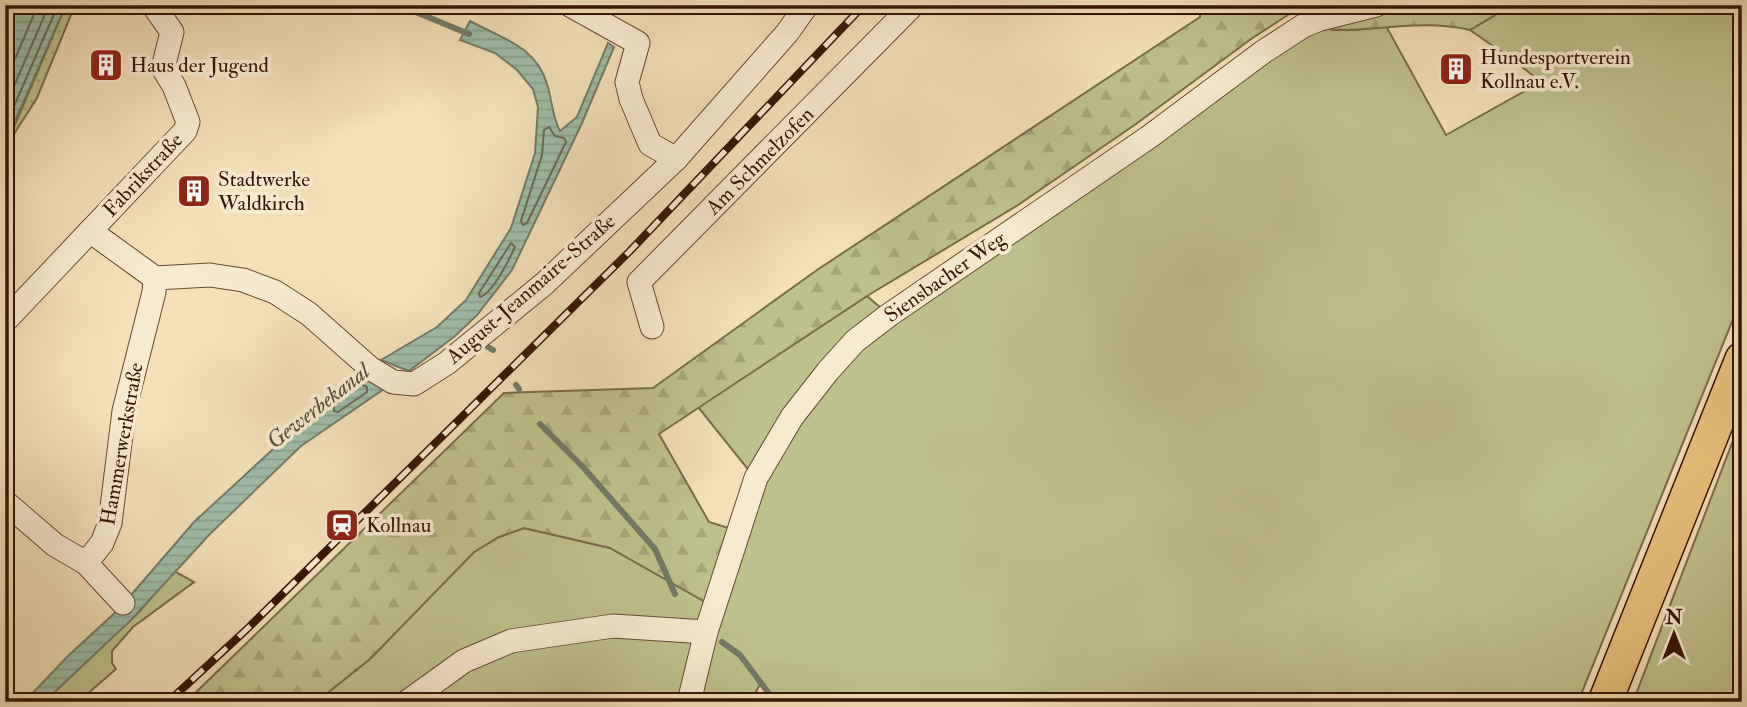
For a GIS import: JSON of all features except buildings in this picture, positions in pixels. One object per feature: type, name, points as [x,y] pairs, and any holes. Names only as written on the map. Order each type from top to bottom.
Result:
[{"type":"highway","points":[[1605,702],[1742,359]]},
{"type":"street","name":"Fabrikstraße","points":[[5,321],[185,131],[188,122],[174,86],[163,68],[172,32],[153,5]]},
{"type":"street","points":[[570,5],[638,43],[627,82],[631,99],[650,144],[676,159]]},
{"type":"street","name":"August-Jeanmaire-Straße","points":[[155,278],[210,275],[243,280],[275,292],[309,314],[370,368],[393,382],[414,384],[447,363],[544,284],[676,159],[787,33],[807,5]]},
{"type":"street","name":"Am Schmelzofen","points":[[652,327],[639,282],[913,5]]},
{"type":"street","name":"Siensbacher Weg","points":[[688,702],[706,632],[755,478],[792,417],[855,341],[1149,137],[1273,46],[1320,19],[1376,5]]},
{"type":"street","points":[[90,231],[155,278]]},
{"type":"street","name":"Hammerwerkstraße","points":[[86,563],[102,543],[110,523],[124,411],[154,292],[155,278]]},
{"type":"street","points":[[5,502],[55,545],[86,563],[123,603]]},
{"type":"street","points":[[407,702],[464,661],[511,641],[613,626],[706,632]]},
{"type":"green space","points":[[66,5],[75,5],[37,98],[5,148]]},
{"type":"green space","points":[[1200,5],[1512,5],[1470,30],[1418,25],[1332,30],[1320,19],[1291,13],[1018,205],[867,296],[659,434],[709,522],[738,531],[714,607],[610,548],[524,528],[499,537],[474,552],[370,659],[316,702],[186,702],[504,393],[653,388],[817,270],[1200,17]]},
{"type":"green space","points":[[1512,5],[1742,5],[1742,297],[1578,702],[781,702],[770,695],[761,682],[751,702],[316,702],[370,659],[474,552],[499,537],[524,528],[610,548],[714,606],[755,478],[698,407],[867,296],[889,315],[1303,26],[1355,30],[1386,26],[1446,135],[1541,82],[1470,30]]},
{"type":"green space","points":[[1742,417],[1742,702],[1633,702]]},
{"type":"green space","points":[[174,571],[194,582],[133,627],[112,651],[112,663],[116,669],[78,702],[44,702],[140,611]]},
{"type":"water","points":[[5,5],[66,5],[5,144]]},
{"type":"water","points":[[470,21],[505,38],[535,61],[547,84],[560,131],[577,117],[608,43],[614,47],[582,123],[512,270],[477,315],[455,336],[409,371],[381,360],[437,327],[466,300],[511,228],[535,153],[538,107],[533,89],[517,70],[495,53],[460,40]]},
{"type":"water","points":[[361,374],[384,389],[301,446],[209,535],[131,620],[44,702],[24,702],[69,655],[119,609],[194,522],[283,440]]},
{"type":"waterway","name":"Gewerbekanal","points":[[406,8],[469,34]]},
{"type":"waterway","points":[[480,342],[493,350]]},
{"type":"waterway","points":[[516,385],[519,389]]},
{"type":"waterway","points":[[540,424],[583,467],[655,549],[675,594]]},
{"type":"waterway","points":[[722,642],[740,655],[770,695],[781,702]]},
{"type":"railway","points":[[168,702],[246,630],[629,252],[864,5]]},
{"type":"place","name":"Haus der Jugend","points":[[106,65]]},
{"type":"place","name":"Hundesportverein Kollnau e.V.","points":[[1456,69]]},
{"type":"place","name":"Stadtwerke Waldkirch","points":[[194,191]]},
{"type":"place","name":"Kollnau","points":[[342,525]]}]
